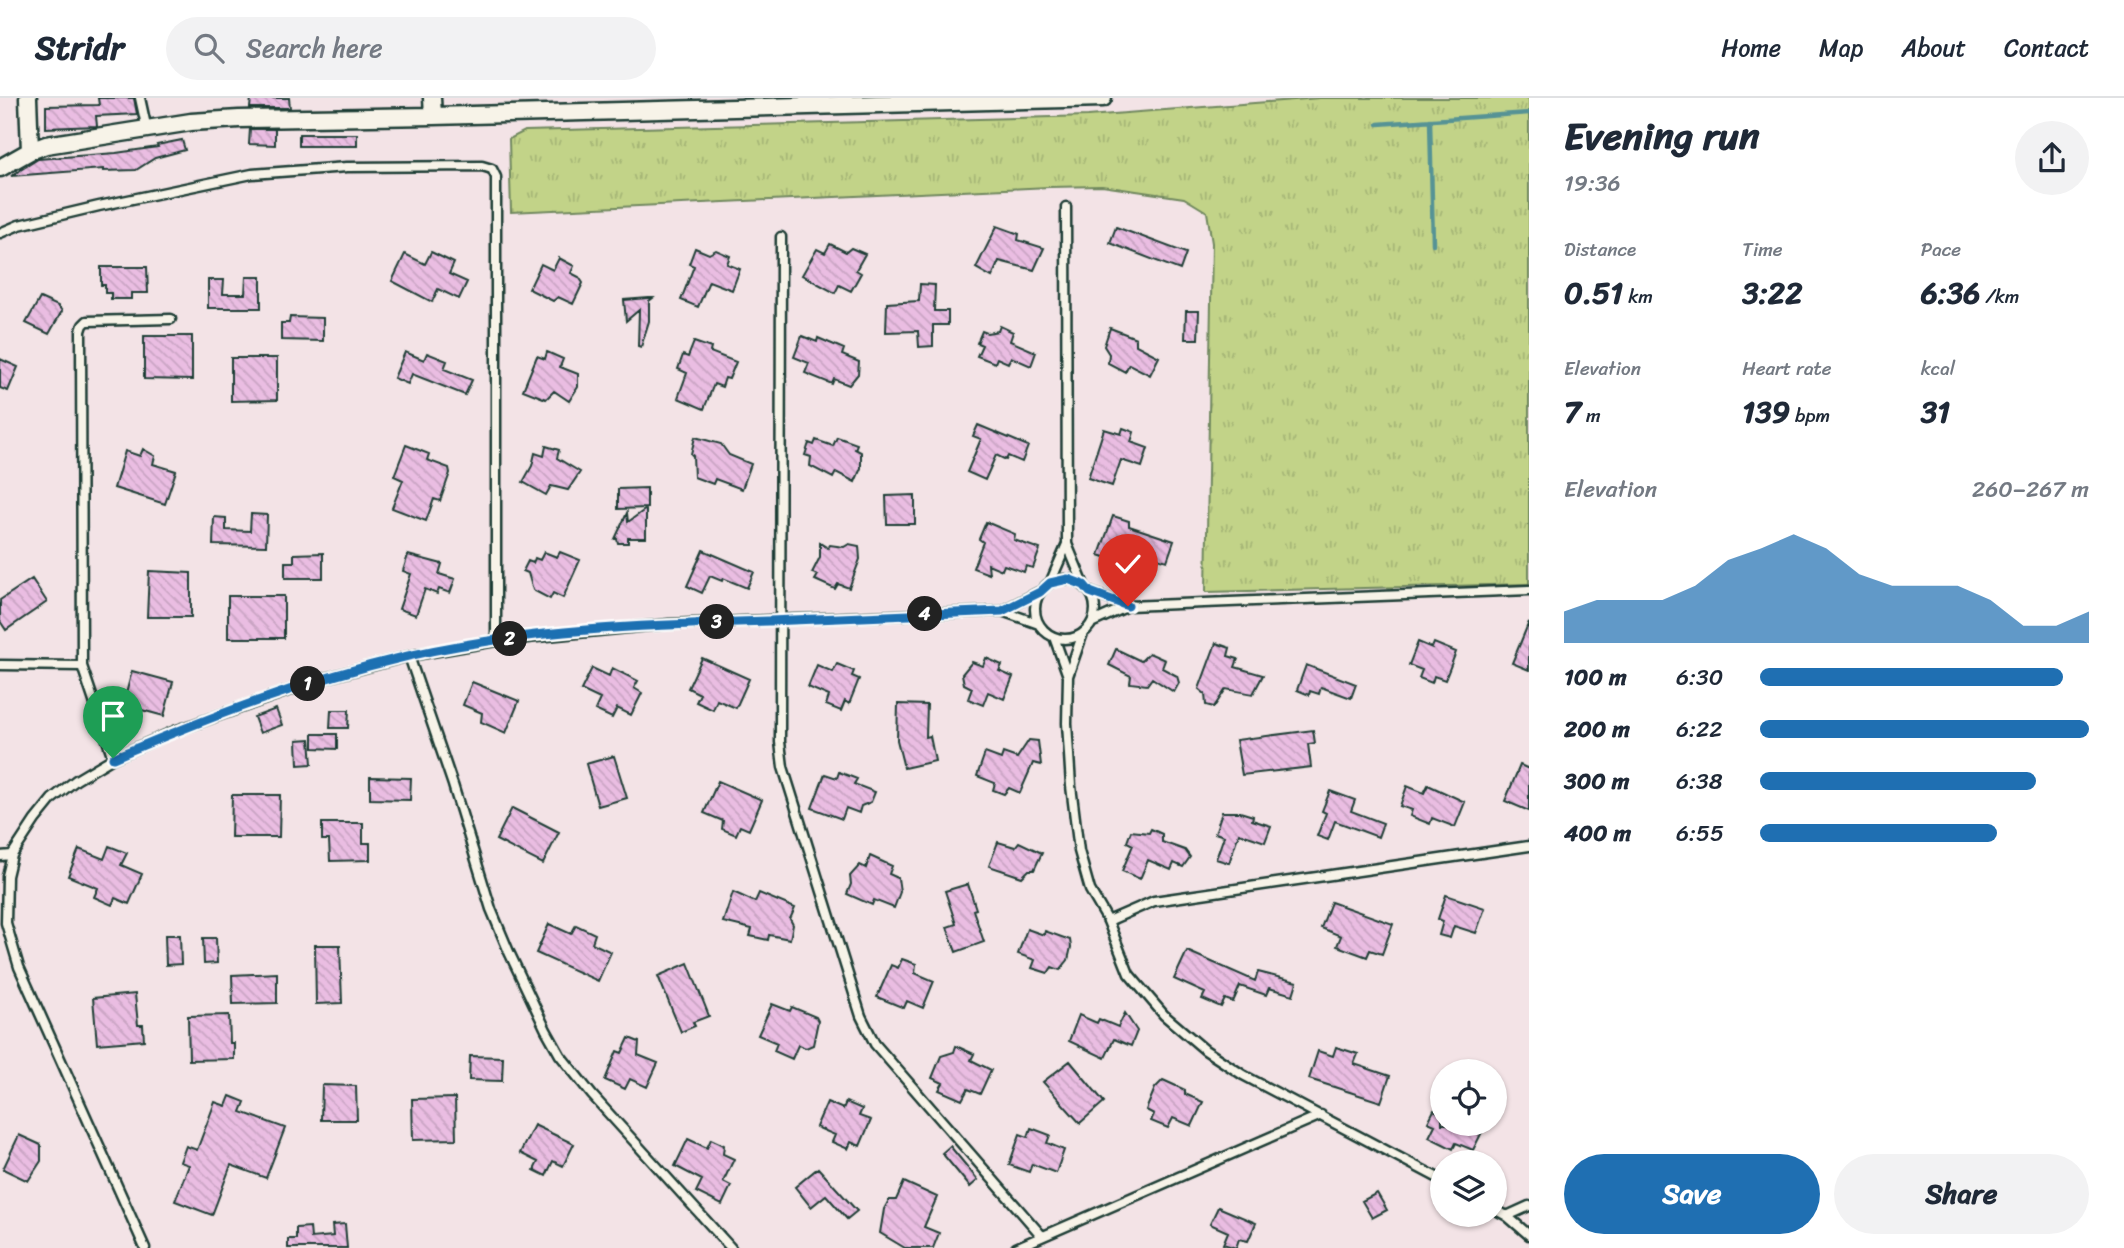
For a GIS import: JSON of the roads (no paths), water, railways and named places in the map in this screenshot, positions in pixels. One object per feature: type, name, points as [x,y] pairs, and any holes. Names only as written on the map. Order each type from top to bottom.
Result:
[{"type":"street","points":[[28,98],[30,151]]},
{"type":"street","points":[[432,98],[433,116]]},
{"type":"street","points":[[0,168],[46,145],[191,122],[1103,98]]},
{"type":"lane","points":[[140,98],[147,130]]},
{"type":"lane","points":[[0,233],[19,225],[99,206],[252,174],[347,167],[482,166],[492,169],[496,177],[496,641]]},
{"type":"lane","points":[[1002,611],[1040,592],[1050,583],[1067,544],[1066,207]]},
{"type":"lane","points":[[781,237],[780,741],[783,767],[861,1016],[875,1044],[1042,1236]]},
{"type":"lane","points":[[113,758],[82,666],[83,325],[88,321],[171,319]]},
{"type":"lane","points":[[1067,544],[1095,608],[1093,622]]},
{"type":"lane","points":[[1050,583],[1068,579],[1128,606]]},
{"type":"lane","points":[[1430,1174],[1243,1075],[1205,1050],[1164,1015],[1129,974],[1108,921],[1090,890],[1079,851],[1067,723],[1068,676],[1083,633],[1093,622],[1128,606],[1529,590]]},
{"type":"lane","points":[[1040,592],[1035,606],[1040,624]]},
{"type":"lane","points":[[145,1248],[19,967],[6,923],[7,876],[12,855],[35,820],[63,788],[113,758],[175,730],[322,679],[409,656],[496,641],[669,624],[1002,611],[1040,624],[1055,636],[1068,676]]},
{"type":"lane","points":[[1055,636],[1074,637],[1083,633]]},
{"type":"lane","points":[[409,656],[491,909],[546,1030],[576,1076],[731,1248]]},
{"type":"lane","points":[[0,665],[82,666]]},
{"type":"lane","points":[[1108,921],[1154,901],[1529,846]]},
{"type":"lane","points":[[0,856],[12,855]]},
{"type":"lane","points":[[1016,1248],[1321,1115]]},
{"type":"lane","points":[[1529,1206],[1507,1216],[1529,1236]]},
{"type":"waterway","points":[[1378,124],[1529,113]]},
{"type":"waterway","points":[[1430,120],[1433,244]]}]
